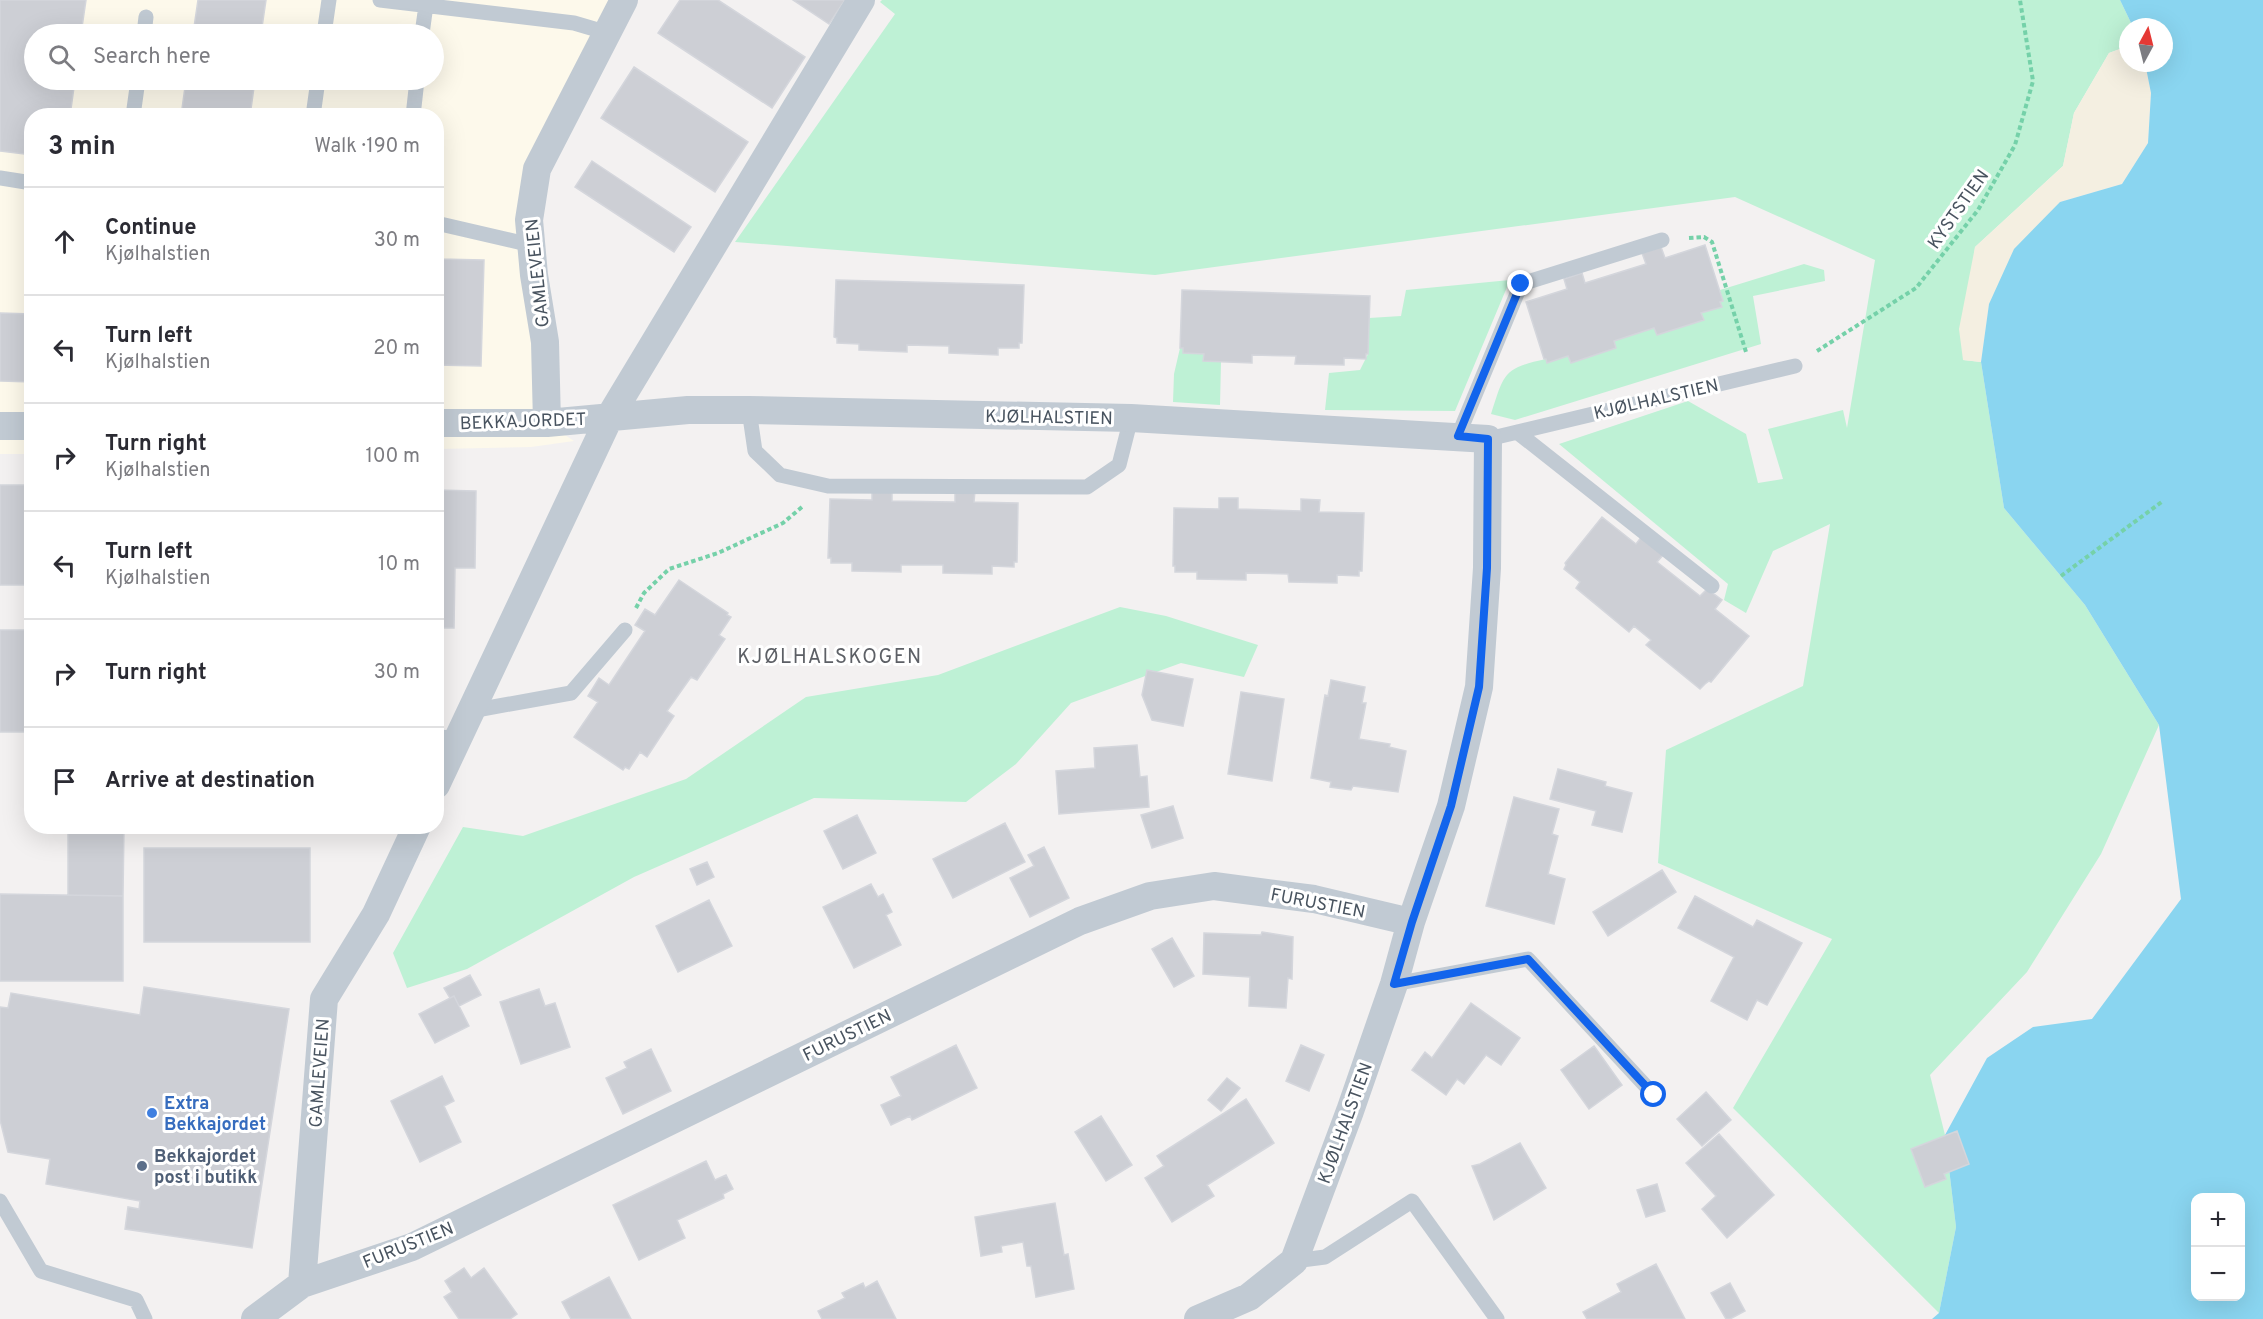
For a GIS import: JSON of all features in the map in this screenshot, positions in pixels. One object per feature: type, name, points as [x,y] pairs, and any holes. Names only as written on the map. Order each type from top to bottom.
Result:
[{"type":"street","name":"GAMLEVEIEN","points":[[547,423],[545,342],[529,220],[537,169],[624,0]]},
{"type":"street","points":[[444,753],[448,737],[471,711],[609,418],[861,0]]},
{"type":"street","name":"KJØLHALSTIEN","points":[[609,418],[688,410],[1131,418],[1488,439],[1487,568],[1479,687],[1451,806],[1394,984],[1294,1261]]},
{"type":"street","name":"BEKKAJORDET","points":[[444,423],[547,423],[609,418]]},
{"type":"street","points":[[0,426],[24,426]]},
{"type":"street","name":"GAMLEVEIEN","points":[[302,1284],[324,999],[376,914],[413,834]]},
{"type":"street","name":"FURUSTIEN","points":[[302,1284],[412,1247],[1080,921],[1150,896],[1214,886],[1314,899],[1412,922]]},
{"type":"street","points":[[1198,1319],[1249,1297],[1294,1261]]},
{"type":"street","points":[[255,1319],[302,1284]]},
{"type":"lane","points":[[325,24],[329,0]]},
{"type":"lane","points":[[380,0],[574,23],[608,33]]},
{"type":"lane","points":[[423,24],[426,5]]},
{"type":"lane","points":[[145,24],[146,17]]},
{"type":"lane","points":[[134,108],[137,90]]},
{"type":"lane","points":[[314,108],[317,90]]},
{"type":"lane","points":[[414,108],[416,90]]},
{"type":"lane","points":[[0,178],[24,182]]},
{"type":"lane","points":[[444,225],[531,245]]},
{"type":"lane","points":[[1458,436],[1521,284],[1662,240]]},
{"type":"lane","name":"KJØLHALSTIEN","points":[[1488,439],[1795,366]]},
{"type":"lane","points":[[749,410],[755,451],[780,475],[828,486],[1088,487],[1119,465],[1131,418]]},
{"type":"lane","points":[[1517,432],[1712,586]]},
{"type":"lane","points":[[471,711],[571,693],[625,630]]},
{"type":"lane","points":[[1394,984],[1528,959],[1654,1095]]},
{"type":"lane","points":[[0,1201],[40,1271],[136,1300],[145,1319]]},
{"type":"lane","points":[[1294,1261],[1325,1257],[1413,1201],[1497,1319]]},
{"type":"path","name":"KYSTSTIEN","points":[[1795,366],[1916,288],[1978,210],[2015,145],[2032,81],[2020,0]]},
{"type":"path","points":[[1662,240],[1704,237],[1712,242],[1754,375]]},
{"type":"path","points":[[625,630],[644,593],[669,569],[718,553],[783,523],[828,486]]},
{"type":"path","points":[[2061,576],[2163,501]]},
{"type":"shaded area","points":[[0,0],[618,0],[537,169],[547,423],[574,441],[531,447],[444,449],[444,108],[24,108],[24,454],[0,454]]},
{"type":"green space","points":[[882,0],[2120,0],[2129,18],[2119,18],[2119,49],[2109,53],[2074,113],[2063,166],[1975,247],[1963,360],[1981,362],[2004,508],[2085,605],[2159,725],[2101,854],[2027,972],[1930,1075],[1945,1135],[1956,1227],[1939,1313],[1733,1108],[1832,939],[1658,863],[1666,750],[1803,686],[1830,524],[1773,551],[1746,613],[1724,600],[1728,584],[1559,444],[1688,401],[1746,434],[1758,483],[1783,479],[1768,429],[1843,410],[1847,428],[1875,260],[1735,197],[1155,275],[735,242],[895,14],[880,2]]},
{"type":"green space","points":[[1804,264],[1824,270],[1825,281],[1753,296],[1761,344],[1515,420],[1491,414],[1507,375],[1521,366],[1568,356],[1571,363],[1616,348],[1614,341],[1654,328],[1657,335],[1703,320],[1701,313],[1722,307],[1720,290]]},
{"type":"green space","points":[[1510,280],[1455,411],[1325,410],[1329,373],[1360,370],[1368,354],[1369,318],[1401,316],[1406,290]]},
{"type":"green space","points":[[1180,348],[1183,348],[1183,353],[1204,354],[1204,361],[1221,362],[1220,405],[1173,402],[1174,374]]},
{"type":"green space","points":[[1120,607],[1166,616],[1258,645],[1244,677],[1181,663],[1071,703],[1016,764],[966,802],[814,798],[634,877],[467,969],[407,988],[393,953],[463,827],[523,836],[686,779],[806,697],[938,675]]},
{"type":"sand","points":[[2119,49],[2119,72],[2147,72],[2151,93],[2148,143],[2122,184],[2060,202],[1989,304],[1981,362],[1963,360],[1959,329],[1975,247],[2063,166],[2074,113],[2109,53]]},
{"type":"water","points":[[2120,0],[2263,0],[2263,1319],[1932,1319],[1939,1313],[1956,1227],[1945,1135],[1987,1058],[2033,1027],[2092,1019],[2181,899],[2159,725],[2085,605],[2004,508],[1981,362],[1989,304],[2014,249],[2060,202],[2122,184],[2148,143],[2151,93],[2147,72],[2173,72],[2173,18],[2129,18]]},
{"type":"building","points":[[0,0],[86,0],[82,24],[24,24],[24,90],[74,90],[71,108],[24,108],[24,154],[0,151]]},
{"type":"building","points":[[198,0],[266,0],[262,24],[194,24]]},
{"type":"building","points":[[680,0],[718,0],[805,57],[772,108],[658,33]]},
{"type":"building","points":[[793,0],[845,0],[829,24]]},
{"type":"building","points":[[634,67],[748,142],[715,192],[601,118]]},
{"type":"building","points":[[185,90],[254,90],[251,108],[182,108]]},
{"type":"building","points":[[592,161],[691,227],[674,252],[575,187]]},
{"type":"building","points":[[1705,245],[1723,301],[1720,302],[1722,307],[1701,313],[1704,320],[1657,335],[1654,328],[1614,341],[1616,348],[1571,363],[1568,356],[1547,363],[1544,359],[1526,302],[1567,289],[1564,279],[1582,273],[1585,283],[1646,264],[1642,253],[1661,247],[1665,258]]},
{"type":"building","points":[[444,259],[484,260],[481,366],[444,365]]},
{"type":"building","points":[[836,280],[1024,285],[1022,343],[1019,343],[1019,348],[998,348],[998,355],[949,353],[949,346],[907,345],[907,352],[859,350],[859,344],[837,343],[837,338],[834,337]]},
{"type":"building","points":[[1182,290],[1370,296],[1368,354],[1366,354],[1366,359],[1344,358],[1344,365],[1295,364],[1296,356],[1252,355],[1252,363],[1203,361],[1204,354],[1183,353],[1183,348],[1180,348]]},
{"type":"building","points":[[0,313],[24,314],[24,382],[0,381]]},
{"type":"building","points":[[0,485],[24,485],[24,585],[0,585]]},
{"type":"building","points":[[872,489],[892,489],[892,501],[955,502],[955,491],[975,491],[974,502],[1018,503],[1017,562],[1014,562],[1014,567],[992,566],[992,574],[943,573],[943,565],[901,565],[901,572],[852,571],[852,563],[831,563],[831,558],[828,558],[830,499],[872,500]]},
{"type":"building","points":[[444,490],[476,491],[475,568],[455,568],[454,628],[444,628]]},
{"type":"building","points":[[1219,498],[1238,498],[1238,509],[1301,511],[1301,499],[1320,500],[1319,512],[1364,513],[1362,571],[1359,571],[1359,576],[1337,575],[1337,583],[1289,582],[1288,574],[1246,573],[1246,580],[1197,579],[1197,572],[1175,572],[1175,566],[1173,566],[1174,508],[1219,509]]},
{"type":"building","points":[[1602,517],[1636,544],[1642,536],[1664,554],[1657,562],[1700,596],[1707,589],[1722,600],[1715,609],[1749,636],[1711,682],[1709,681],[1700,689],[1646,645],[1651,640],[1634,626],[1629,632],[1576,588],[1580,582],[1564,569],[1565,563]]},
{"type":"building","points":[[679,580],[728,613],[727,615],[731,617],[719,635],[725,639],[697,680],[691,677],[667,711],[674,716],[647,757],[640,752],[629,769],[625,767],[623,770],[574,737],[598,702],[588,696],[599,678],[609,685],[645,631],[635,625],[645,609],[655,615]]},
{"type":"building","points":[[0,630],[24,630],[24,732],[0,732]]},
{"type":"building","points":[[1147,670],[1193,679],[1183,726],[1152,720],[1142,695]]},
{"type":"building","points":[[1331,680],[1365,687],[1362,703],[1366,703],[1359,739],[1390,744],[1389,747],[1406,751],[1398,792],[1353,786],[1351,790],[1330,787],[1331,782],[1311,778],[1325,695],[1328,696]]},
{"type":"building","points":[[1241,692],[1284,699],[1272,781],[1228,774]]},
{"type":"building","points":[[1137,745],[1140,777],[1147,776],[1149,807],[1059,814],[1056,771],[1095,768],[1094,748]]},
{"type":"building","points":[[1558,769],[1606,782],[1605,786],[1632,793],[1622,832],[1592,825],[1596,811],[1550,799]]},
{"type":"building","points":[[1514,797],[1559,809],[1552,834],[1558,836],[1548,874],[1565,879],[1554,924],[1486,906]]},
{"type":"building","points":[[1173,806],[1183,838],[1152,848],[1141,815]]},
{"type":"building","points":[[857,815],[876,853],[843,869],[824,831]]},
{"type":"building","points":[[1005,823],[1025,862],[953,898],[933,859]]},
{"type":"building","points":[[68,834],[124,834],[123,896],[68,895]]},
{"type":"building","points":[[1044,847],[1069,898],[1030,917],[1010,878],[1034,866],[1028,855]]},
{"type":"building","points":[[144,848],[310,848],[310,942],[144,942]]},
{"type":"building","points":[[707,862],[714,877],[697,885],[690,869]]},
{"type":"building","points":[[1662,870],[1676,892],[1608,936],[1593,912]]},
{"type":"building","points":[[871,884],[878,897],[883,894],[892,912],[886,915],[901,945],[854,968],[823,907]]},
{"type":"building","points":[[0,894],[123,896],[123,981],[0,981]]},
{"type":"building","points":[[1695,896],[1753,927],[1757,920],[1802,943],[1767,1005],[1757,1000],[1747,1020],[1711,1001],[1734,957],[1678,928]]},
{"type":"building","points":[[709,900],[732,946],[678,972],[656,926]]},
{"type":"building","points":[[1262,932],[1293,937],[1292,979],[1288,978],[1286,1008],[1249,1006],[1250,977],[1203,974],[1204,933],[1261,935]]},
{"type":"building","points":[[1172,938],[1194,976],[1174,987],[1152,949]]},
{"type":"building","points":[[470,975],[481,995],[459,1006],[454,996],[450,998],[444,988]]},
{"type":"building","points":[[144,987],[289,1009],[252,1248],[125,1229],[128,1207],[139,1209],[140,1201],[46,1184],[50,1159],[8,1152],[0,1120],[0,1007],[8,1008],[11,993],[140,1015]]},
{"type":"building","points":[[539,989],[545,1006],[555,1003],[570,1047],[521,1064],[500,1002]]},
{"type":"building","points":[[454,996],[469,1026],[435,1043],[419,1014]]},
{"type":"building","points":[[1471,1003],[1520,1038],[1501,1065],[1486,1055],[1464,1084],[1457,1079],[1446,1095],[1412,1070],[1425,1052],[1432,1058]]},
{"type":"building","points":[[956,1045],[977,1088],[912,1120],[910,1116],[891,1125],[881,1105],[901,1096],[891,1077]]},
{"type":"building","points":[[1301,1045],[1324,1055],[1309,1091],[1286,1081]]},
{"type":"building","points":[[1594,1046],[1622,1085],[1589,1109],[1561,1070]]},
{"type":"building","points":[[651,1049],[671,1091],[623,1114],[606,1078],[627,1068],[624,1062]]},
{"type":"building","points":[[442,1076],[454,1101],[444,1106],[461,1142],[420,1162],[391,1101]]},
{"type":"building","points":[[1227,1078],[1240,1088],[1221,1111],[1208,1100]]},
{"type":"building","points":[[1706,1092],[1731,1120],[1702,1146],[1677,1119]]},
{"type":"building","points":[[1246,1099],[1274,1143],[1207,1185],[1214,1196],[1172,1222],[1145,1178],[1164,1166],[1157,1156]]},
{"type":"building","points":[[1101,1116],[1132,1165],[1106,1181],[1075,1132]]},
{"type":"building","points":[[1957,1131],[1969,1164],[1944,1174],[1946,1179],[1925,1187],[1911,1149]]},
{"type":"building","points":[[1719,1134],[1774,1195],[1727,1238],[1702,1209],[1716,1196],[1686,1163]]},
{"type":"building","points":[[1520,1143],[1546,1188],[1494,1220],[1472,1166]]},
{"type":"building","points":[[706,1161],[715,1180],[726,1175],[733,1189],[723,1194],[724,1198],[677,1220],[685,1238],[639,1260],[613,1205]]},
{"type":"building","points":[[1657,1184],[1665,1211],[1646,1217],[1637,1190]]},
{"type":"building","points":[[1055,1203],[1064,1255],[1068,1254],[1074,1289],[1036,1297],[1031,1266],[1027,1266],[1023,1242],[1001,1246],[1002,1252],[981,1256],[975,1217]]},
{"type":"building","points":[[1656,1264],[1685,1319],[1587,1319],[1583,1312],[1621,1292],[1617,1284]]},
{"type":"building","points":[[464,1268],[471,1278],[484,1268],[517,1314],[510,1319],[459,1319],[444,1297],[452,1292],[445,1281]]},
{"type":"building","points":[[609,1277],[631,1319],[571,1319],[562,1302]]},
{"type":"building","points":[[877,1281],[896,1319],[822,1319],[818,1311],[845,1298],[842,1293],[863,1283],[865,1288]]},
{"type":"building","points":[[1730,1283],[1745,1311],[1726,1319],[1711,1293]]},
{"type":"place","name":"Extra Bekkajordet","points":[[152,1113]]},
{"type":"place","name":"Bekkajordet post i butikk","points":[[142,1166]]},
{"type":"district","name":"KJØLHALSKOGEN","points":[[830,656]]},
{"type":"route","points":[[1521,284],[1458,436],[1488,439],[1487,568],[1479,687],[1451,806],[1394,984],[1528,959],[1654,1095]]}]
